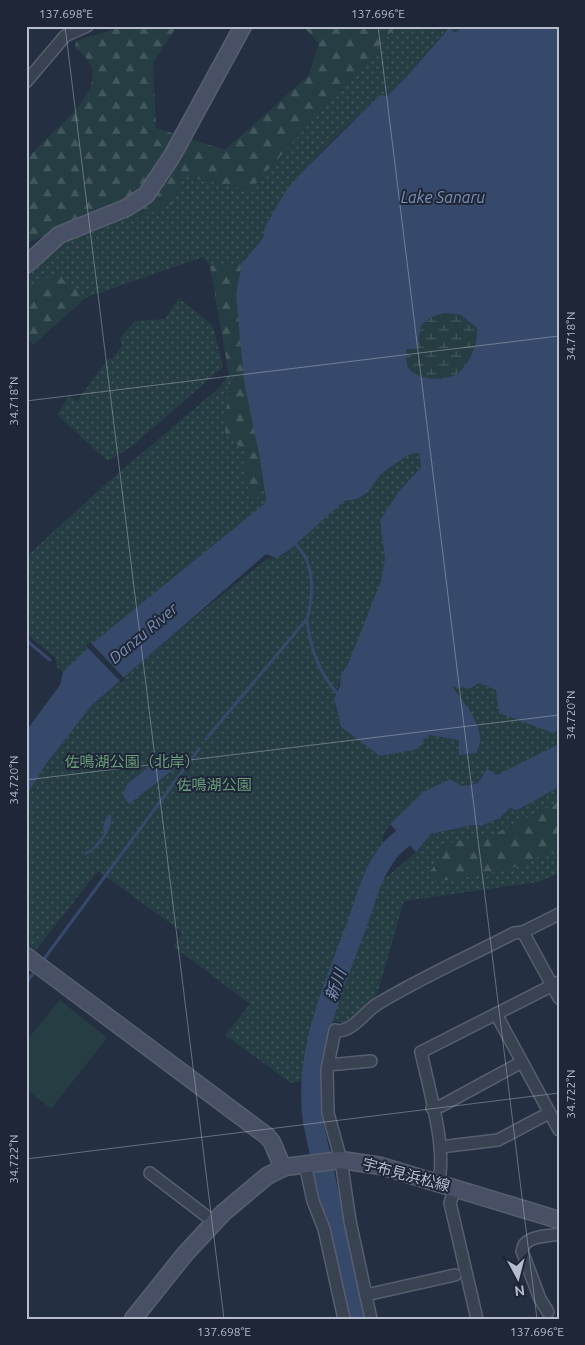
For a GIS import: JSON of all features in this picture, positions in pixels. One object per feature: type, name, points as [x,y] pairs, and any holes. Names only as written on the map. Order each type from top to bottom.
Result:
[{"type":"street","points":[[26,82],[65,36],[74,29],[87,26]]},
{"type":"street","points":[[26,265],[59,235],[84,223],[126,208],[146,195],[172,156],[243,26]]},
{"type":"street","points":[[371,1319],[328,1113],[328,1065],[335,1030],[339,1031],[349,1027],[383,1001],[514,933],[523,932],[559,914]]},
{"type":"street","points":[[523,932],[555,984],[559,998]]},
{"type":"street","points":[[26,956],[267,1136],[272,1142],[283,1168]]},
{"type":"street","points":[[438,1182],[441,1174],[440,1147],[421,1052],[555,984]]},
{"type":"street","points":[[496,1014],[559,1130]]},
{"type":"street","points":[[328,1065],[372,1061]]},
{"type":"street","points":[[432,1108],[441,1106],[522,1062]]},
{"type":"street","points":[[440,1147],[498,1140],[549,1113]]},
{"type":"street","name":"宇布見浜松線","points":[[133,1319],[214,1222],[254,1185],[283,1168],[338,1160],[386,1167],[559,1220]]},
{"type":"street","points":[[307,1164],[311,1194],[324,1230],[344,1319]]},
{"type":"street","points":[[150,1173],[214,1222]]},
{"type":"street","points":[[455,1188],[450,1203],[477,1319]]},
{"type":"street","points":[[548,1312],[532,1281],[522,1246],[529,1240],[559,1234]]},
{"type":"street","points":[[366,1295],[455,1274]]},
{"type":"green space","points":[[113,26],[177,26],[153,63],[156,128],[225,150],[308,76],[319,44],[303,26],[397,26],[250,190],[184,176],[172,204],[138,218],[118,204],[26,244],[26,163],[34,151],[76,109],[87,93],[93,78],[89,63],[75,48],[76,42],[113,29]]},
{"type":"green space","points":[[397,26],[462,26],[456,33],[448,28],[407,76],[387,96],[380,95],[314,160],[285,195],[261,240],[242,263],[237,280],[237,330],[262,468],[266,499],[264,504],[95,641],[63,672],[57,667],[55,657],[26,634],[26,557],[108,482],[219,388],[229,375],[210,266],[203,257],[85,298],[33,345],[26,336],[26,279],[60,244],[184,176],[250,190]]},
{"type":"green space","points":[[242,263],[236,294],[264,484],[257,499],[248,490],[244,452],[225,432],[229,375],[210,266]]},
{"type":"green space","points":[[57,271],[85,298],[33,345],[26,336],[26,292]]},
{"type":"green space","points":[[179,298],[213,326],[223,367],[131,447],[108,461],[57,415],[69,396],[77,401],[109,358],[112,359],[122,346],[120,338],[135,321],[165,319]]},
{"type":"green space","points":[[445,313],[461,315],[476,327],[477,333],[473,352],[462,369],[452,376],[431,379],[417,375],[407,366],[406,349],[417,349],[421,325],[432,317]]},
{"type":"green space","name":"佐鳴湖公園","points":[[412,453],[419,453],[421,466],[399,491],[380,520],[385,551],[383,574],[371,613],[336,692],[336,711],[341,727],[357,739],[421,741],[429,735],[459,740],[479,726],[453,686],[479,683],[496,690],[553,733],[559,730],[559,744],[524,763],[475,783],[462,786],[450,779],[423,792],[390,824],[383,836],[383,859],[333,965],[314,1018],[302,1080],[291,1083],[225,1035],[250,1004],[173,946],[182,934],[178,929],[98,871],[35,951],[26,945],[26,796],[46,764],[92,705],[186,624],[267,559],[276,558],[292,548],[344,500],[357,499],[368,492],[381,474]]},
{"type":"green space","points":[[559,787],[559,873],[539,882],[404,901],[376,998],[347,1023],[327,1020],[383,880],[416,852],[431,834],[473,825],[481,826],[500,818],[510,808],[521,808]]},
{"type":"green space","points":[[559,802],[559,840],[533,860],[501,871],[435,882],[429,880],[429,873],[441,857],[440,850],[442,845],[470,838],[484,839]]},
{"type":"green space","points":[[60,1000],[107,1038],[51,1109],[26,1089],[26,1041]]},
{"type":"water","name":"Lake Sanaru","points":[[462,26],[559,26],[559,730],[553,733],[499,713],[496,690],[479,683],[471,688],[453,687],[478,727],[480,745],[476,753],[459,755],[459,740],[429,735],[422,741],[422,745],[414,750],[380,756],[341,727],[334,699],[340,686],[341,675],[348,664],[381,581],[385,558],[380,520],[399,491],[421,467],[419,453],[412,453],[381,474],[368,492],[357,499],[344,501],[292,548],[276,558],[266,554],[92,705],[46,764],[26,796],[26,731],[60,685],[63,672],[95,641],[264,504],[266,499],[260,459],[244,381],[236,294],[242,263],[263,238],[265,227],[285,192],[304,170],[380,95],[387,96],[449,28],[456,33]],"holes":[[[445,313],[461,315],[476,327],[477,333],[473,352],[462,369],[452,376],[439,379],[431,379],[411,371],[407,366],[406,349],[417,349],[421,325],[432,317]]]},
{"type":"water","points":[[559,744],[559,787],[521,808],[516,810],[510,808],[500,818],[481,826],[473,825],[431,834],[416,852],[390,824],[423,792],[450,779],[462,786],[478,783],[487,769],[497,775]]},
{"type":"water","points":[[167,753],[177,761],[174,769],[129,804],[123,795],[127,784]]},
{"type":"water","points":[[108,815],[111,815],[110,827],[104,839],[89,853],[84,855],[85,852],[91,850],[104,834],[103,826]]},
{"type":"pier","points":[[90,642],[125,679],[122,683],[86,646]]},
{"type":"waterway","points":[[206,739],[307,619],[311,598],[311,575],[306,559],[296,544]]},
{"type":"waterway","points":[[307,620],[310,640],[316,659],[325,677],[337,693]]},
{"type":"waterway","points":[[26,640],[50,660]]},
{"type":"waterway","points":[[44,959],[199,749]]},
{"type":"waterway","name":"新川","points":[[356,1319],[313,1122],[312,1072],[322,1022],[374,876],[392,848],[426,824]]},
{"type":"waterway","points":[[26,983],[33,974]]},
{"type":"water label","name":"Danzu River","points":[[143,633]]},
{"type":"park label","name":"佐鳴湖公園（北岸）","points":[[132,762]]}]
